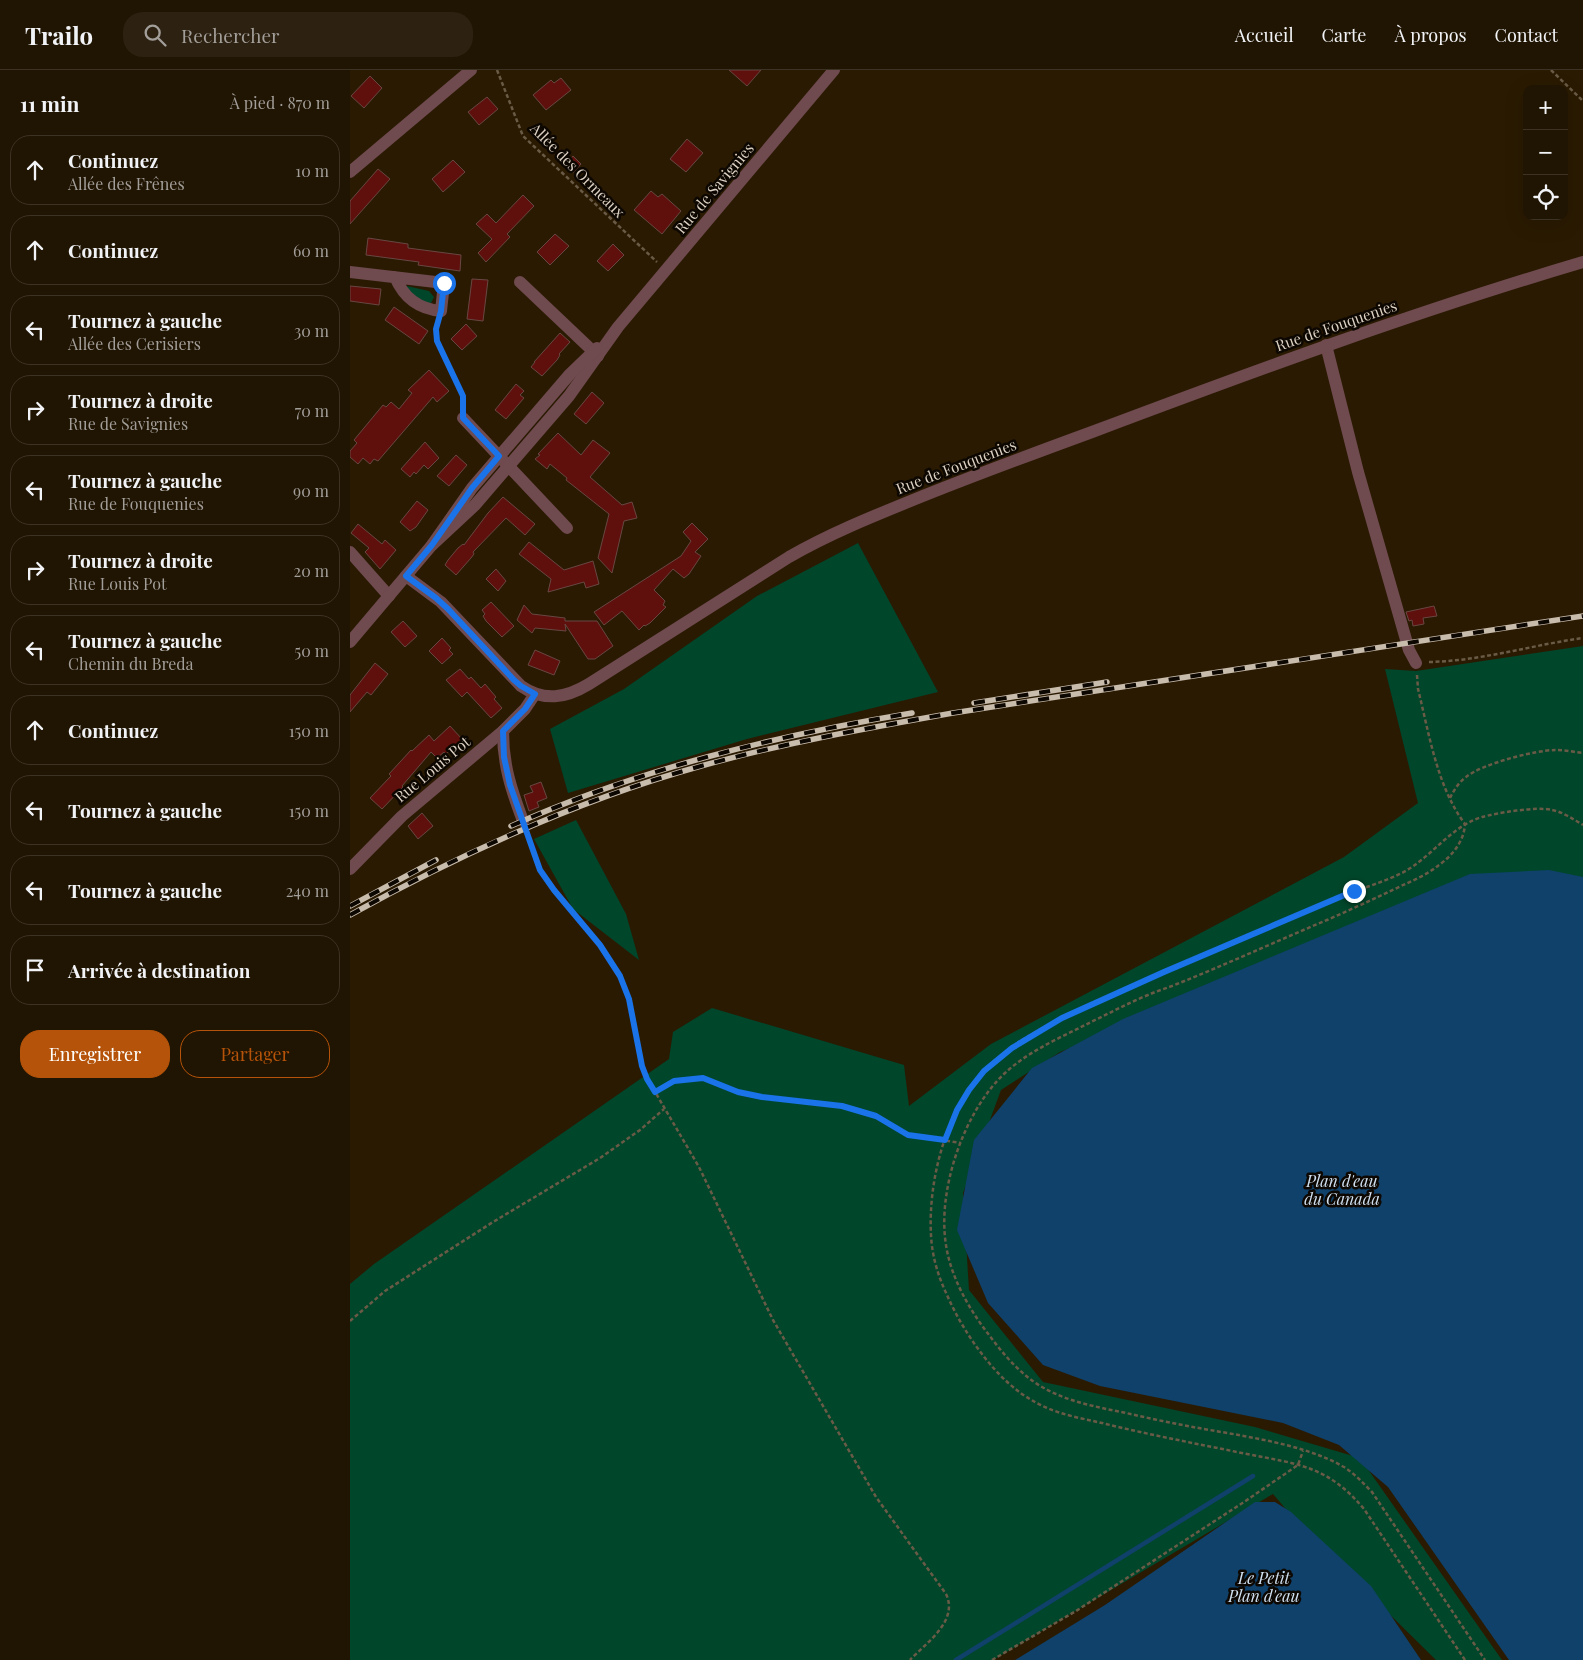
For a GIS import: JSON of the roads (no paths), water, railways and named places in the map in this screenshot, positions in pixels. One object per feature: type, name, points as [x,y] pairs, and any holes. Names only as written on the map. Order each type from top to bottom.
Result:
[{"type":"street","points":[[350,172],[471,70]]},
{"type":"street","name":"Rue de Savignies","points":[[432,545],[467,513],[576,387],[595,354],[834,70]]},
{"type":"street","name":"Rue de Fouquenies","points":[[535,694],[564,695],[580,689],[789,557],[841,530],[961,481],[1326,345],[1583,262]]},
{"type":"street","points":[[350,272],[395,277],[444,283],[441,311],[422,308],[403,292],[395,277]]},
{"type":"street","points":[[520,282],[595,354]]},
{"type":"street","points":[[1326,345],[1358,472],[1407,643],[1416,663]]},
{"type":"street","name":"Rue de Savignies","points":[[350,642],[432,545],[472,488],[499,456],[570,374],[595,354]]},
{"type":"street","points":[[463,418],[567,528]]},
{"type":"street","points":[[350,552],[389,596]]},
{"type":"street","points":[[406,576],[440,602],[514,680],[535,694]]},
{"type":"street","name":"Rue Louis Pot","points":[[350,870],[402,816],[503,731],[525,709],[535,694]]},
{"type":"street","points":[[503,731],[504,757],[510,785],[523,821]]},
{"type":"water","name":"Plan d'eau du Canada","points":[[1549,870],[1583,877],[1583,1660],[1509,1660],[1388,1487],[1339,1445],[1283,1423],[1100,1386],[1043,1365],[988,1303],[957,1230],[974,1140],[1032,1068],[1123,1019],[1470,874]]},
{"type":"water","name":"Le Petit Plan d'eau","points":[[1255,1502],[1275,1502],[1291,1512],[1371,1586],[1421,1660],[1015,1660],[1105,1605]]},
{"type":"waterway","points":[[956,1660],[1253,1476]]},
{"type":"railway","points":[[350,915],[435,870],[565,812],[655,780],[763,750],[953,713],[1583,616]]},
{"type":"railway","points":[[974,703],[1107,682]]},
{"type":"railway","points":[[511,826],[559,806],[658,771],[809,732],[912,713]]},
{"type":"railway","points":[[350,906],[436,860]]}]
